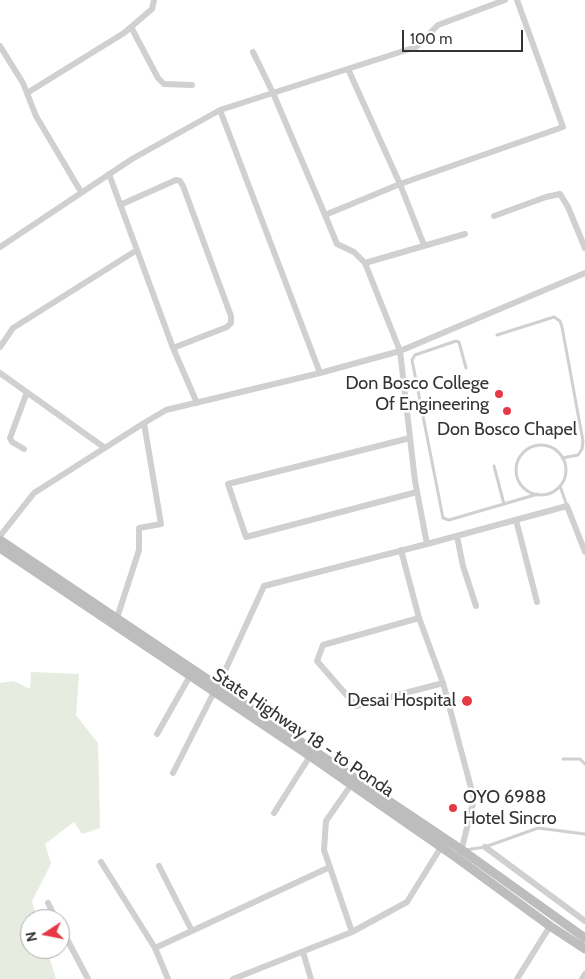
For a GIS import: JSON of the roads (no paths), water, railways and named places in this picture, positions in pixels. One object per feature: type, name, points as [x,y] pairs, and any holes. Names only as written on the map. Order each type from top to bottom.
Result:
[{"type":"main road","name":"State Highway 18 - to Ponda","points":[[0,540],[117,618],[351,785],[460,854],[585,938]]},
{"type":"main road","name":"State Highway 18 - to Ponda","points":[[0,548],[190,676],[216,689],[443,843]]},
{"type":"main road","name":"State Highway 18 - to Ponda","points":[[460,854],[550,926],[585,949]]},
{"type":"street","points":[[27,93],[124,33],[152,9],[154,0]]},
{"type":"street","points":[[0,247],[132,159],[220,110],[416,47],[438,25],[505,0]]},
{"type":"street","points":[[325,215],[400,184],[562,127],[517,0]]},
{"type":"street","points":[[132,27],[158,78],[164,84],[192,85]]},
{"type":"street","points":[[0,46],[23,83],[36,116],[82,192]]},
{"type":"street","points":[[252,52],[274,93],[337,244],[354,252],[365,263],[400,351],[410,438],[427,544]]},
{"type":"street","points":[[348,69],[400,184],[424,246]]},
{"type":"street","points":[[220,110],[320,373]]},
{"type":"street","points":[[109,174],[173,348],[196,403]]},
{"type":"street","points":[[120,205],[176,180],[180,182],[232,316],[231,323],[227,327],[173,348]]},
{"type":"street","points":[[494,216],[546,197],[560,194],[568,207],[585,248]]},
{"type":"street","points":[[365,263],[465,234]]},
{"type":"street","points":[[0,347],[13,328],[137,250]]},
{"type":"street","points":[[0,536],[34,493],[166,410],[320,373],[400,351],[585,273]]},
{"type":"street","points":[[0,373],[105,448]]},
{"type":"street","points":[[24,450],[12,442],[10,438],[27,392]]},
{"type":"street","points":[[117,618],[139,550],[139,528],[161,524],[144,423]]},
{"type":"street","points":[[410,438],[228,484],[246,537],[418,492]]},
{"type":"street","points":[[173,773],[216,689],[264,586],[567,506],[585,552]]},
{"type":"street","points":[[516,520],[537,602]]},
{"type":"street","points":[[457,536],[463,566],[476,606]]},
{"type":"street","points":[[401,550],[419,618],[443,683],[474,799],[460,854]]},
{"type":"street","points":[[419,618],[323,645],[317,661],[356,706],[443,683]]},
{"type":"street","points":[[157,734],[190,676]]},
{"type":"street","points":[[274,813],[310,756]]},
{"type":"street","points":[[351,785],[326,821],[324,850],[352,932]]},
{"type":"street","points":[[233,979],[352,932],[407,902],[443,843]]},
{"type":"street","points":[[486,847],[585,921]]},
{"type":"street","points":[[101,862],[155,948],[168,979]]},
{"type":"street","points":[[159,866],[192,931]]},
{"type":"street","points":[[155,948],[330,867]]},
{"type":"street","points":[[48,903],[51,909]]},
{"type":"street","points":[[517,979],[550,926]]},
{"type":"street","points":[[70,945],[88,979]]},
{"type":"street","points":[[302,952],[311,979]]},
{"type":"street","points":[[582,979],[585,974]]},
{"type":"lane","points":[[497,335],[554,317],[560,321],[583,441],[582,449],[578,455],[562,458]]},
{"type":"lane","points":[[466,368],[459,342],[456,341],[415,355],[412,360],[443,518],[448,520],[538,494]]},
{"type":"lane","points":[[547,446],[554,449],[562,458],[565,470],[564,478],[554,491],[546,494],[530,492],[519,481],[516,465],[519,457],[531,447],[547,446]]},
{"type":"lane","points":[[494,466],[504,504]]},
{"type":"lane","points":[[560,485],[567,506]]},
{"type":"lane","points":[[563,760],[580,759],[585,764]]},
{"type":"lane","points":[[460,854],[486,847],[538,828],[585,834]]},
{"type":"place","name":"Don Bosco College Of Engineering","points":[[499,394]]},
{"type":"place","name":"Don Bosco Chapel","points":[[507,411]]},
{"type":"place","name":"Desai Hospital","points":[[467,701]]},
{"type":"place","name":"OYO 6988 Hotel Sincro","points":[[453,808]]}]
